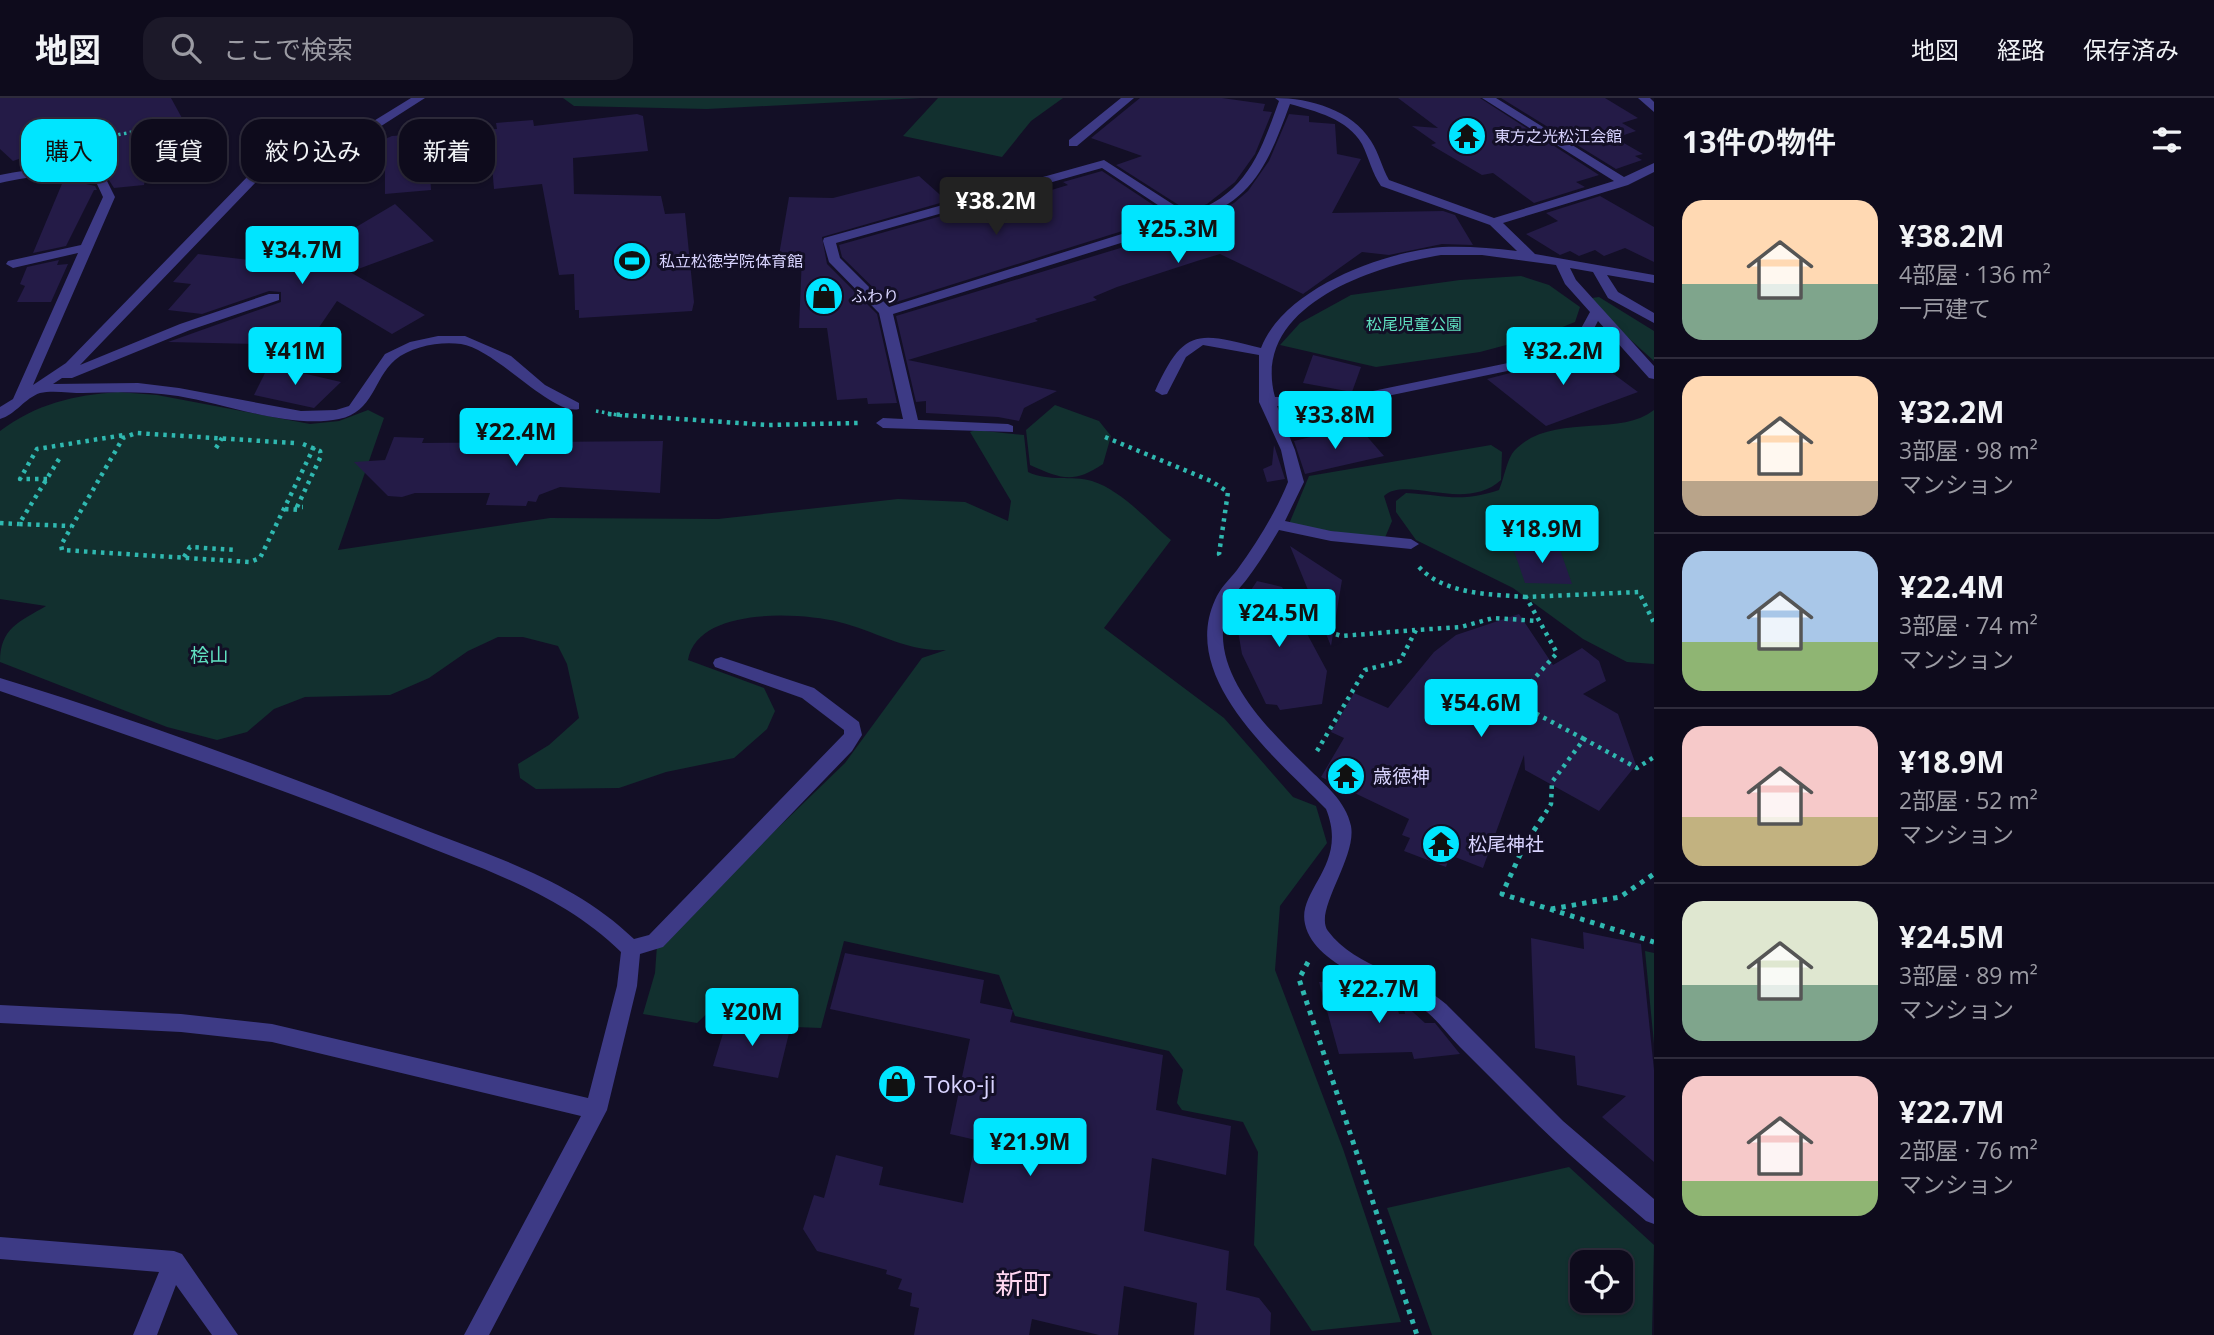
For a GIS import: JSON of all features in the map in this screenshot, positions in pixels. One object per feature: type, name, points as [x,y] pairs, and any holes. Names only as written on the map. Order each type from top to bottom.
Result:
[{"type":"street","points":[[0,414],[54,380],[90,347],[254,177],[280,167],[324,157],[419,98]]},
{"type":"street","points":[[1073,143],[1128,98]]},
{"type":"street","points":[[886,313],[1188,220],[1231,199],[1255,176],[1284,98],[1354,127],[1368,144],[1380,178],[1394,189],[1494,222],[1530,256]]},
{"type":"street","points":[[1488,98],[1624,182]]},
{"type":"street","points":[[1644,98],[1654,109]]},
{"type":"street","points":[[911,423],[886,313],[834,259],[829,241],[1104,164],[1188,220]]},
{"type":"street","points":[[1494,222],[1624,182],[1654,167]]},
{"type":"street","points":[[0,179],[21,175]]},
{"type":"street","points":[[19,401],[107,205],[108,190],[102,182]]},
{"type":"street","points":[[13,264],[89,247]]},
{"type":"street","points":[[1654,279],[1530,256],[1454,249],[1415,254],[1368,266],[1343,278],[1289,317],[1270,340],[1266,354],[1266,402],[1296,482],[1275,524],[1223,599],[1214,618],[1214,640],[1232,696],[1341,817],[1343,833],[1337,869],[1314,907],[1314,923],[1321,937],[1356,963],[1433,1006],[1550,1123],[1654,1213]]},
{"type":"street","points":[[1561,262],[1570,281],[1596,313],[1654,375]]},
{"type":"street","points":[[1598,270],[1613,295],[1654,318]]},
{"type":"street","points":[[54,380],[185,327],[274,297]]},
{"type":"street","points":[[1266,402],[1344,401],[1512,366],[1583,337],[1596,313]]},
{"type":"street","points":[[40,389],[138,387],[179,392],[301,416],[337,415],[354,409],[390,357],[419,344],[465,340],[506,359],[540,388],[574,406]]},
{"type":"street","points":[[1162,391],[1175,360],[1182,350],[1196,342],[1217,342],[1266,354]]},
{"type":"street","points":[[883,423],[1008,429]]},
{"type":"street","points":[[1275,524],[1331,536],[1411,544]]},
{"type":"street","points":[[631,949],[656,941],[846,746],[853,735],[853,727],[808,693],[721,663]]},
{"type":"street","points":[[0,684],[358,810],[482,860],[539,886],[581,910],[616,932],[631,949],[627,986],[596,1110],[476,1335]]},
{"type":"street","points":[[0,1014],[181,1023],[272,1033],[596,1110]]},
{"type":"street","points":[[0,1248],[174,1262],[226,1335]]},
{"type":"street","points":[[145,1335],[174,1262]]},
{"type":"path","points":[[574,406],[613,415],[768,425],[883,423]]},
{"type":"path","points":[[128,435],[122,438],[61,545],[62,550],[250,562],[260,558],[314,447]]},
{"type":"path","points":[[47,480],[20,479],[37,449],[128,435],[222,438],[306,444],[314,447],[320,451],[321,456],[297,507],[303,508],[285,509]]},
{"type":"path","points":[[1105,437],[1211,481],[1228,492],[1219,554],[1241,576]]},
{"type":"path","points":[[216,448],[222,438]]},
{"type":"path","points":[[19,524],[59,459]]},
{"type":"path","points":[[0,523],[72,526]]},
{"type":"path","points":[[1411,544],[1419,569],[1431,578],[1459,590],[1526,597],[1639,592],[1654,623]]},
{"type":"path","points":[[159,556],[164,547]]},
{"type":"path","points":[[184,557],[190,547],[236,550]]},
{"type":"path","points":[[1526,597],[1557,653],[1516,699],[1518,704],[1637,768],[1654,757]]},
{"type":"path","points":[[1214,618],[1304,625],[1342,636],[1461,627],[1493,618],[1539,621]]},
{"type":"path","points":[[1304,773],[1365,670],[1400,661],[1416,630]]},
{"type":"path","points":[[1584,739],[1552,782],[1550,804],[1520,852],[1502,894],[1654,942]]},
{"type":"path","points":[[1549,909],[1620,897],[1654,874]]},
{"type":"path","points":[[1321,937],[1299,979],[1418,1335]]},
{"type":"green space","points":[[563,98],[921,98],[707,109],[574,106]]},
{"type":"green space","points":[[938,98],[1063,98],[1031,121],[1002,157],[903,136]]},
{"type":"green space","name":"松尾児童公園","points":[[1521,276],[1549,285],[1580,307],[1575,322],[1540,336],[1480,352],[1376,367],[1280,345],[1300,323],[1351,295],[1460,280]]},
{"type":"green space","points":[[1599,297],[1654,331],[1654,361],[1603,315],[1592,298]]},
{"type":"green space","name":"桧山","points":[[118,392],[157,395],[310,424],[339,421],[368,410],[384,418],[338,550],[550,518],[718,519],[898,499],[965,502],[1008,521],[1011,501],[970,432],[975,430],[1024,435],[1028,472],[1044,477],[1092,481],[1113,491],[1171,540],[1104,628],[1224,718],[1293,797],[1316,806],[1327,843],[1280,906],[1275,970],[1343,1149],[1401,1322],[1312,1331],[1254,1245],[1258,1152],[1243,1122],[1182,1110],[1177,1103],[1183,1070],[1169,1051],[1015,1016],[999,975],[844,941],[821,1028],[795,1027],[727,1002],[716,1005],[697,1023],[643,1014],[655,973],[657,945],[845,763],[922,658],[946,650],[918,648],[839,622],[799,616],[752,617],[710,630],[695,643],[688,660],[764,688],[775,711],[767,729],[734,758],[666,772],[619,788],[536,789],[520,778],[518,764],[549,745],[579,718],[567,664],[558,646],[523,637],[498,637],[468,651],[429,678],[390,695],[305,697],[274,709],[247,732],[217,740],[167,727],[0,662],[3,641],[7,634],[13,627],[46,606],[0,599],[0,431],[27,414],[56,402]]},
{"type":"green space","points":[[1055,405],[1099,421],[1111,436],[1103,464],[1075,477],[1051,474],[1030,465],[1026,430]]},
{"type":"green space","points":[[1654,410],[1654,664],[1627,662],[1583,639],[1513,588],[1416,540],[1396,512],[1396,501],[1406,493],[1462,497],[1499,490],[1515,450],[1530,439],[1547,432],[1623,423]]},
{"type":"green space","points":[[1491,445],[1502,452],[1501,480],[1487,489],[1454,494],[1406,489],[1384,496],[1392,521],[1384,540],[1289,524],[1309,476]]},
{"type":"green space","points":[[1645,951],[1654,953],[1654,1044]]},
{"type":"green space","points":[[1569,1167],[1654,1245],[1652,1335],[1432,1335],[1387,1208]]},
{"type":"building","points":[[0,98],[171,98],[182,119],[131,119],[131,182],[145,182],[144,185],[114,188],[110,182],[117,182],[117,119],[21,119],[21,158],[13,161],[0,149]]},
{"type":"building","points":[[1140,98],[1222,98],[1265,104],[1263,111],[1272,112],[1255,154],[1235,182],[1207,204],[1188,211],[1116,165],[1142,156],[1091,138]]},
{"type":"building","points":[[1398,98],[1480,98],[1599,175],[1576,182],[1585,187],[1534,203],[1493,173],[1482,175],[1431,145],[1436,143],[1412,126],[1438,128]]},
{"type":"building","points":[[1501,98],[1605,98],[1638,118],[1622,123],[1636,131],[1615,138],[1643,154],[1635,156],[1642,160],[1616,169]]},
{"type":"building","points":[[637,114],[643,116],[648,151],[573,158],[574,194],[661,196],[665,214],[685,213],[694,302],[692,311],[579,318],[579,310],[575,310],[574,274],[559,275],[542,184],[494,189],[496,123],[533,120],[534,126]]},
{"type":"building","points":[[1289,114],[1309,116],[1309,122],[1335,124],[1337,154],[1361,159],[1332,213],[1443,211],[1455,215],[1473,245],[1442,244],[1389,255],[1362,252],[1303,294],[1220,254],[1117,287],[1093,297],[1097,300],[1035,319],[1038,321],[908,360],[1057,391],[1024,408],[1019,421],[998,417],[926,413],[926,401],[916,402],[896,316],[1193,226],[1234,203],[1248,191],[1269,161]]},
{"type":"building","points":[[399,136],[399,182],[431,182],[431,190],[385,194],[385,139]]},
{"type":"building","points":[[1102,171],[1170,216],[890,304],[842,257],[839,245],[959,211],[965,216],[1068,185],[1063,182]]},
{"type":"building","points":[[919,176],[947,201],[822,237],[827,264],[877,314],[897,403],[868,404],[867,398],[837,400],[827,328],[799,328],[802,256],[779,255],[789,197],[833,198]]},
{"type":"building","points":[[63,182],[95,186],[97,190],[94,190],[66,246],[33,253]]},
{"type":"building","points":[[1600,196],[1654,227],[1654,262],[1625,248],[1604,256],[1595,250],[1579,256],[1570,251],[1560,255],[1526,234],[1558,221],[1546,213]]},
{"type":"building","points":[[395,204],[434,241],[350,272],[425,315],[392,334],[337,301],[307,345],[168,342],[281,302],[281,292],[269,291],[202,314],[168,310],[191,284],[173,282],[198,254],[292,265]]},
{"type":"building","points":[[59,260],[57,265],[68,264],[51,302],[17,302],[25,286],[20,284],[27,267]]},
{"type":"building","points":[[1577,347],[1638,392],[1546,426],[1487,379],[1518,371]]},
{"type":"building","points":[[1313,355],[1361,367],[1352,392],[1303,383]]},
{"type":"building","points":[[269,365],[341,382],[314,408],[254,395]]},
{"type":"building","points":[[1340,430],[1339,435],[1364,433],[1384,456],[1305,474],[1294,441]]},
{"type":"building","points":[[394,437],[424,438],[422,443],[663,441],[660,493],[560,487],[539,495],[536,502],[528,501],[526,506],[486,505],[490,493],[415,493],[402,497],[388,496],[354,462],[385,460]]},
{"type":"building","points":[[1274,445],[1285,479],[1267,482],[1263,469],[1272,465]]},
{"type":"building","points":[[1512,545],[1559,547],[1572,584],[1525,583]]},
{"type":"building","points":[[1290,546],[1342,580],[1331,646]]},
{"type":"building","points":[[1257,581],[1282,587],[1327,671],[1322,704],[1280,710],[1277,705],[1266,704],[1242,654],[1235,614],[1240,591],[1243,588],[1251,590]]},
{"type":"building","points":[[1519,614],[1553,665],[1582,648],[1599,661],[1606,681],[1583,694],[1618,714],[1636,765],[1599,811],[1525,770],[1524,755],[1483,868],[1450,855],[1446,867],[1404,851],[1410,838],[1402,835],[1409,819],[1321,777],[1344,738],[1331,732],[1354,693],[1388,708],[1434,652],[1456,635]]},
{"type":"building","points":[[1583,932],[1641,944],[1654,1070],[1654,1162],[1602,1117],[1626,1096],[1577,1085],[1575,1056],[1535,1048],[1531,938],[1584,949]]},
{"type":"building","points":[[845,953],[984,980],[980,1003],[1013,1010],[1010,1022],[1163,1055],[1156,1110],[1231,1126],[1226,1175],[1152,1158],[1144,1231],[1229,1251],[1226,1290],[1259,1298],[1271,1313],[1270,1335],[1194,1335],[1197,1303],[1124,1286],[1118,1335],[1099,1335],[1032,1319],[1029,1335],[914,1335],[919,1308],[910,1306],[912,1293],[898,1289],[902,1279],[886,1274],[887,1270],[817,1251],[803,1229],[814,1195],[824,1198],[836,1155],[883,1167],[879,1185],[963,1203],[976,1140],[950,1134],[970,1039],[830,1009]]},
{"type":"building","points":[[1356,981],[1361,997],[1385,997],[1387,1003],[1396,1002],[1399,1014],[1405,1014],[1403,1003],[1425,1023],[1435,1023],[1460,1054],[1414,1059],[1412,1052],[1339,1054],[1319,982]]},
{"type":"building","points":[[728,1017],[790,1029],[778,1078],[713,1066]]},
{"type":"place","name":"東方之光松江会館","points":[[1467,136]]},
{"type":"place","name":"私立松徳学院体育館","points":[[632,261]]},
{"type":"place","name":"ふわり","points":[[824,296]]},
{"type":"place","name":"歳徳神","points":[[1346,776]]},
{"type":"place","name":"松尾神社","points":[[1441,844]]},
{"type":"place","name":"Toko-ji","points":[[897,1084]]},
{"type":"district","name":"新町","points":[[1023,1283]]}]
